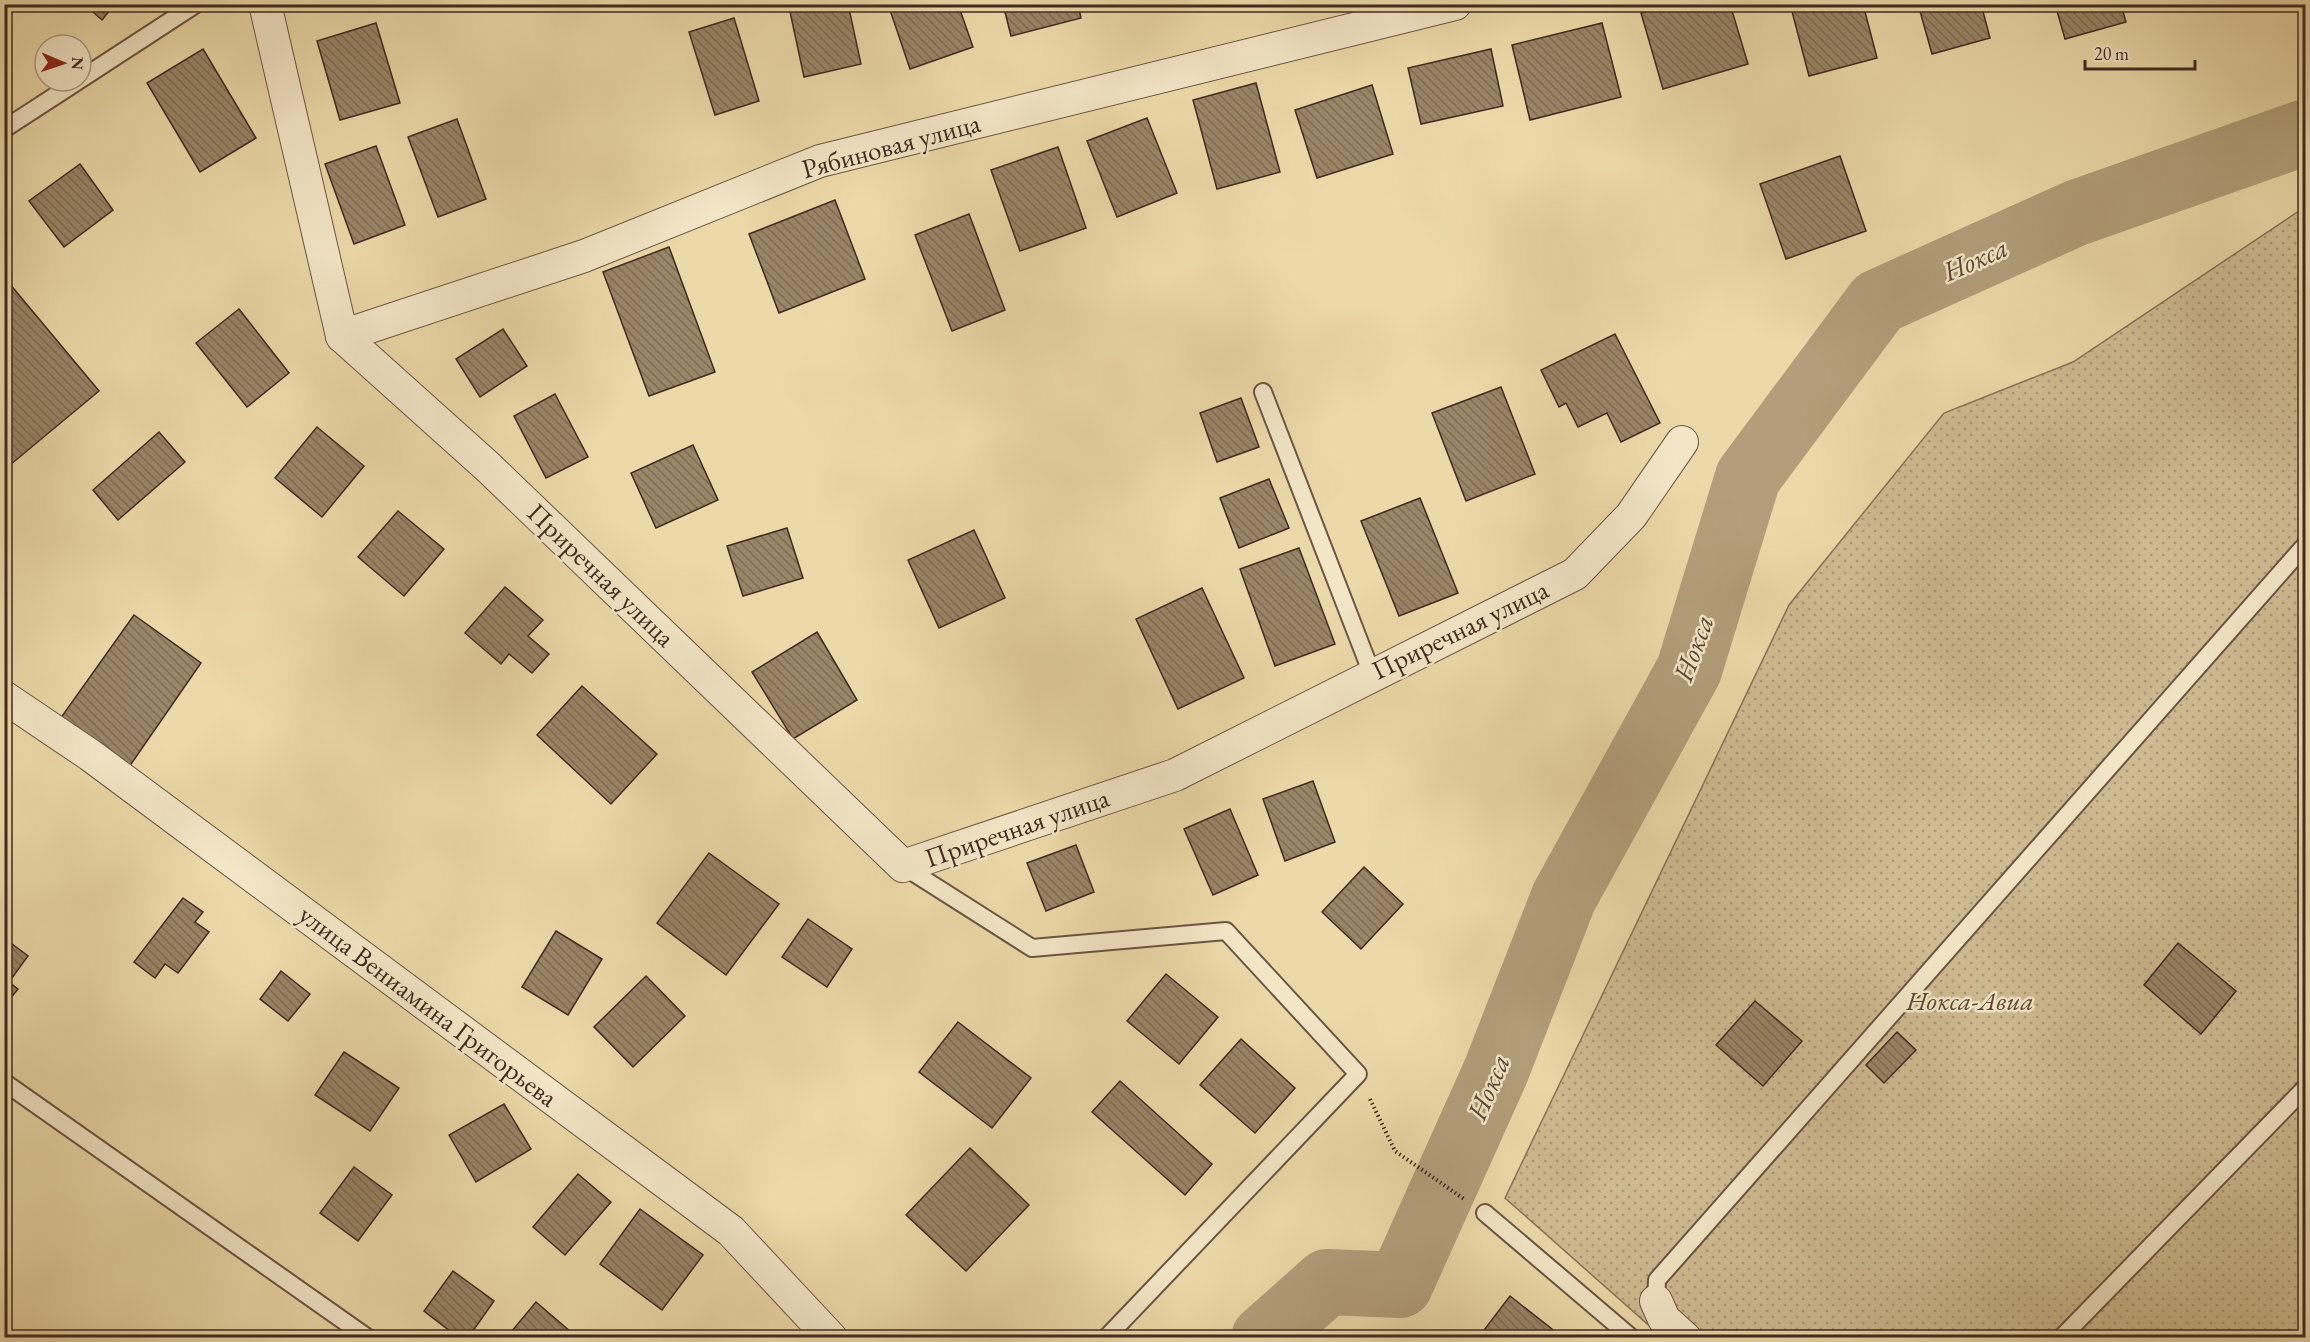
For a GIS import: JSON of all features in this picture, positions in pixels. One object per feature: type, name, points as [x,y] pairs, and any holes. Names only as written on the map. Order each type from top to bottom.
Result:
[{"type":"street","points":[[265,4],[342,336]]},
{"type":"street","name":"Рябиновая улица","points":[[342,336],[584,256],[820,161],[1455,4]]},
{"type":"street","name":"Приречная улица","points":[[342,336],[488,467],[903,866],[1175,775],[1575,574],[1631,516],[1682,442]]},
{"type":"street","name":"улица Вениамина Григорьева","points":[[4,697],[90,755],[731,1231],[831,1338]]},
{"type":"street","points":[[1656,1301],[1664,1319],[1684,1338]]},
{"type":"lane","points":[[93,71],[196,4]]},
{"type":"lane","points":[[4,129],[60,93]]},
{"type":"lane","points":[[1263,392],[1372,674]]},
{"type":"lane","points":[[1656,1301],[1657,1280],[2306,544]]},
{"type":"lane","points":[[903,866],[1032,948],[1226,931],[1358,1074],[1106,1338]]},
{"type":"lane","points":[[4,1082],[368,1338]]},
{"type":"lane","points":[[2061,1338],[2306,1087]]},
{"type":"lane","points":[[1485,1214],[1632,1338]]},
{"type":"path","points":[[1358,1074],[1395,1151],[1485,1214]]},
{"type":"green space","name":"Нокса-Авиа","points":[[2305,207],[2305,1337],[1662,1337],[1505,1198],[1789,605],[1944,413],[2073,362]]},
{"type":"building","points":[[84,4],[115,4],[102,20]]},
{"type":"building","points":[[801,4],[848,4],[861,64],[804,77],[789,7]]},
{"type":"building","points":[[888,4],[958,4],[973,47],[910,69]]},
{"type":"building","points":[[1003,4],[1078,4],[1081,18],[1011,36]]},
{"type":"building","points":[[1670,4],[1730,4],[1748,64],[1663,89],[1641,13]]},
{"type":"building","points":[[1790,4],[1863,4],[1877,58],[1809,76]]},
{"type":"building","points":[[1918,4],[1981,4],[1990,38],[1932,54]]},
{"type":"building","points":[[2055,4],[2121,4],[2126,22],[2065,39]]},
{"type":"building","points":[[734,18],[759,101],[715,115],[689,32]]},
{"type":"building","points":[[376,23],[400,103],[340,120],[317,41]]},
{"type":"building","points":[[1602,23],[1621,97],[1530,120],[1512,45]]},
{"type":"building","points":[[203,49],[256,138],[200,172],[147,83]]},
{"type":"building","points":[[1491,49],[1503,106],[1421,124],[1408,68]]},
{"type":"building","points":[[1256,83],[1280,172],[1217,189],[1193,100]]},
{"type":"building","points":[[1372,85],[1393,154],[1317,178],[1295,110]]},
{"type":"building","points":[[1147,118],[1177,193],[1117,217],[1087,141]]},
{"type":"building","points":[[457,119],[486,199],[438,217],[408,137]]},
{"type":"building","points":[[376,146],[405,225],[354,244],[325,164]]},
{"type":"building","points":[[1058,147],[1086,228],[1020,251],[991,170]]},
{"type":"building","points":[[1840,156],[1866,231],[1786,259],[1760,184]]},
{"type":"building","points":[[80,164],[113,210],[64,247],[29,201]]},
{"type":"building","points":[[835,200],[865,279],[779,313],[749,234]]},
{"type":"building","points":[[969,214],[1005,310],[952,331],[915,235]]},
{"type":"building","points":[[669,247],[715,372],[649,396],[603,272]]},
{"type":"building","points":[[4,277],[99,391],[4,470]]},
{"type":"building","points":[[239,309],[289,373],[247,407],[196,343]]},
{"type":"building","points":[[503,329],[527,366],[480,397],[456,359]]},
{"type":"building","points":[[1615,334],[1660,423],[1621,442],[1607,413],[1578,427],[1566,403],[1559,407],[1541,370]]},
{"type":"building","points":[[1501,387],[1535,474],[1466,501],[1432,413]]},
{"type":"building","points":[[555,394],[588,457],[546,478],[514,416]]},
{"type":"building","points":[[1241,398],[1259,447],[1217,462],[1200,413]]},
{"type":"building","points":[[317,427],[364,466],[322,517],[275,478]]},
{"type":"building","points":[[159,432],[185,462],[118,520],[93,490]]},
{"type":"building","points":[[693,445],[718,500],[656,528],[631,473]]},
{"type":"building","points":[[1269,479],[1289,528],[1239,548],[1220,498]]},
{"type":"building","points":[[1420,498],[1458,593],[1399,616],[1361,521]]},
{"type":"building","points":[[398,511],[444,549],[404,596],[358,557]]},
{"type":"building","points":[[787,528],[803,578],[743,596],[727,546]]},
{"type":"building","points":[[974,530],[1005,598],[939,628],[908,560]]},
{"type":"building","points":[[1299,548],[1335,644],[1275,666],[1240,569]]},
{"type":"building","points":[[505,587],[543,620],[528,636],[549,654],[532,673],[509,654],[501,664],[465,633]]},
{"type":"building","points":[[1202,588],[1244,678],[1178,709],[1136,619]]},
{"type":"building","points":[[134,615],[201,663],[129,767],[60,719]]},
{"type":"building","points":[[817,632],[857,700],[793,739],[752,672]]},
{"type":"building","points":[[582,686],[657,754],[611,804],[537,735]]},
{"type":"building","points":[[1313,781],[1335,842],[1285,861],[1263,799]]},
{"type":"building","points":[[1230,809],[1258,875],[1213,895],[1184,829]]},
{"type":"building","points":[[1076,845],[1094,892],[1046,911],[1027,863]]},
{"type":"building","points":[[709,853],[779,904],[726,975],[657,923]]},
{"type":"building","points":[[1364,867],[1403,904],[1361,949],[1322,912]]},
{"type":"building","points":[[183,898],[203,912],[195,922],[209,932],[178,973],[165,964],[155,978],[134,962]]},
{"type":"building","points":[[808,919],[852,949],[827,987],[782,957]]},
{"type":"building","points":[[556,931],[602,959],[568,1015],[522,987]]},
{"type":"building","points":[[4,938],[28,956],[9,982],[18,989],[9,1000],[4,996]]},
{"type":"building","points":[[2178,943],[2236,991],[2201,1034],[2144,985]]},
{"type":"building","points":[[281,971],[310,994],[288,1021],[260,999]]},
{"type":"building","points":[[1166,974],[1218,1017],[1179,1064],[1127,1021]]},
{"type":"building","points":[[646,976],[685,1016],[633,1067],[594,1027]]},
{"type":"building","points":[[1755,1001],[1802,1041],[1763,1086],[1716,1045]]},
{"type":"building","points":[[958,1022],[1031,1078],[992,1128],[919,1072]]},
{"type":"building","points":[[1897,1032],[1916,1050],[1884,1083],[1866,1065]]},
{"type":"building","points":[[1241,1039],[1295,1088],[1255,1133],[1200,1085]]},
{"type":"building","points":[[344,1052],[399,1088],[370,1131],[315,1095]]},
{"type":"building","points":[[1120,1081],[1212,1164],[1185,1195],[1092,1112]]},
{"type":"building","points":[[504,1104],[531,1149],[476,1182],[449,1135]]},
{"type":"building","points":[[970,1148],[1029,1205],[966,1271],[906,1215]]},
{"type":"building","points":[[354,1167],[392,1195],[358,1241],[320,1213]]},
{"type":"building","points":[[578,1174],[611,1202],[565,1255],[533,1227]]},
{"type":"building","points":[[640,1209],[703,1255],[662,1310],[600,1264]]},
{"type":"building","points":[[453,1271],[494,1301],[468,1338],[459,1338],[424,1311]]},
{"type":"building","points":[[1510,1296],[1557,1333],[1554,1338],[1478,1338]]},
{"type":"building","points":[[536,1302],[578,1338],[506,1338]]},
{"type":"waterway","name":"Нокса","points":[[1264,1338],[1327,1282],[1400,1285],[1496,1071],[1564,897],[1689,670],[1748,477],[1878,302],[2076,213],[2306,132]]}]
